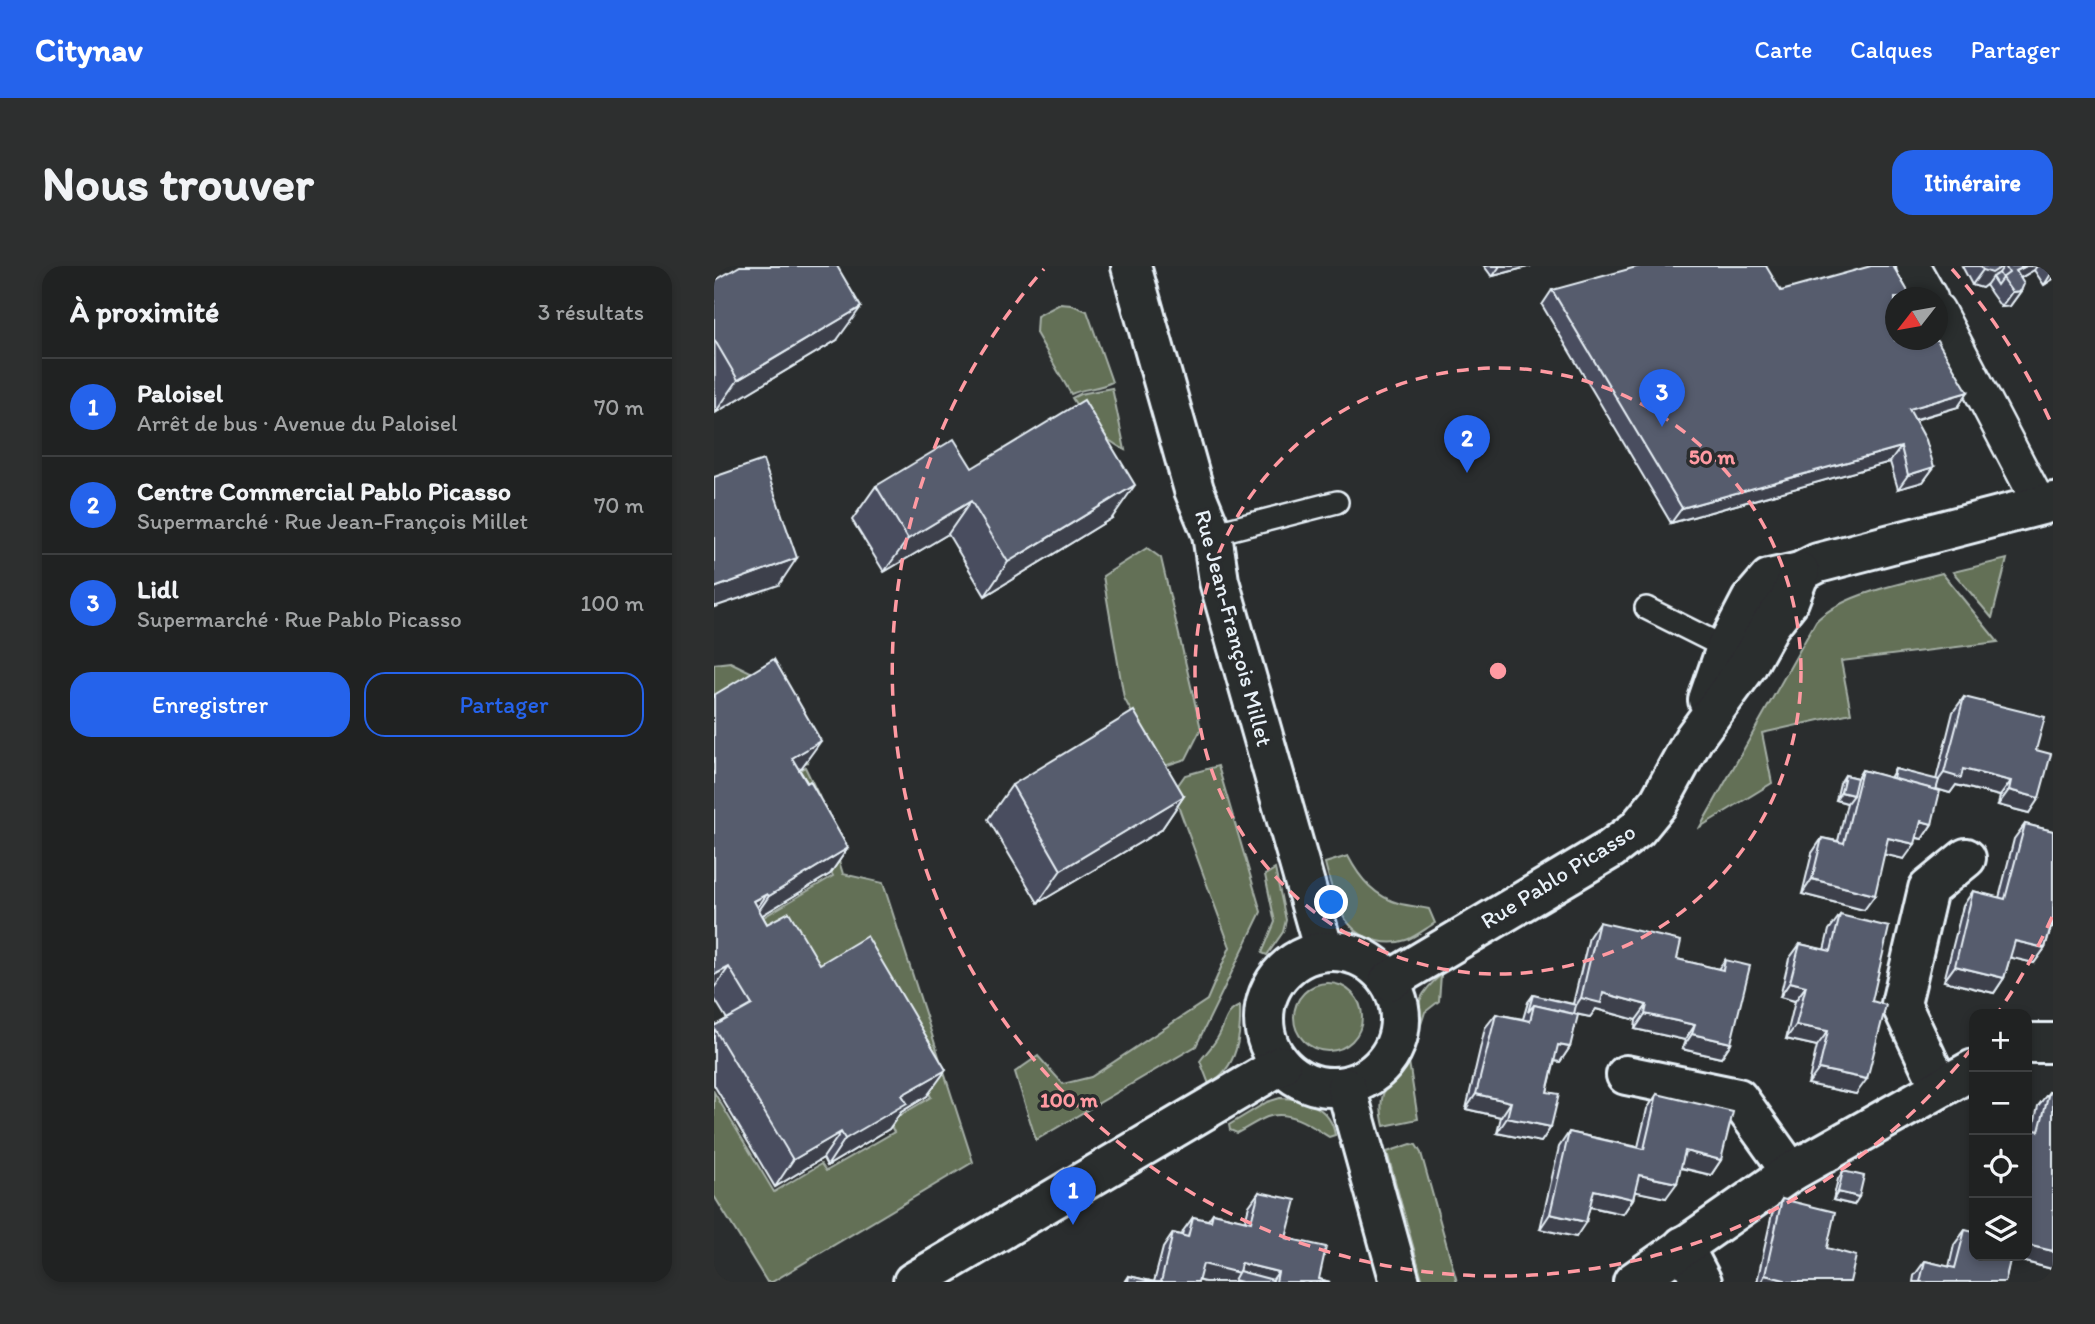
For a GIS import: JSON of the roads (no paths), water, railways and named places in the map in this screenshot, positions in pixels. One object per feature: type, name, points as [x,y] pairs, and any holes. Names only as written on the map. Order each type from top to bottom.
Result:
[{"type":"street","name":"Rue Jean-François Millet","points":[[1131,266],[1194,491],[1212,534],[1219,581],[1324,951]]},
{"type":"street","points":[[1913,266],[1925,287]]},
{"type":"street","points":[[1948,329],[2047,504]]},
{"type":"street","name":"Rue Pablo Picasso","points":[[1694,738],[1726,648],[1751,600],[1769,579],[1800,572],[1818,563],[2047,504]]},
{"type":"street","name":"Rue Pablo Picasso","points":[[1389,981],[1611,849],[1637,829],[1659,802],[1694,738],[1747,666],[1770,625],[1789,601],[1800,572]]},
{"type":"street","points":[[1940,1087],[1900,1004],[1928,888],[1966,858]]},
{"type":"street","points":[[1324,951],[1342,951],[1360,957],[1376,967],[1389,981],[1398,1001],[1400,1023],[1395,1045],[1384,1064],[1367,1079],[1346,1087],[1332,1088],[1310,1084],[1291,1075],[1269,1047],[1264,1026],[1265,1005],[1272,985],[1286,969],[1303,957],[1324,951]]},
{"type":"street","points":[[2032,1043],[2053,1043]]},
{"type":"street","points":[[913,1282],[1281,1065]]},
{"type":"street","points":[[1633,1282],[1791,1172],[1969,1072]]},
{"type":"street","points":[[1626,1075],[1738,1098],[1791,1172]]},
{"type":"street","points":[[1346,1087],[1400,1282]]},
{"type":"street","points":[[1683,1246],[1702,1282]]},
{"type":"lane","points":[[1212,534],[1337,502]]},
{"type":"lane","points":[[1646,608],[1726,648]]},
{"type":"place","name":"Lidl","points":[[1662,427]]},
{"type":"place","name":"Centre Commercial Pablo Picasso","points":[[1467,473]]},
{"type":"place","name":"Paloisel","points":[[1073,1225]]}]
